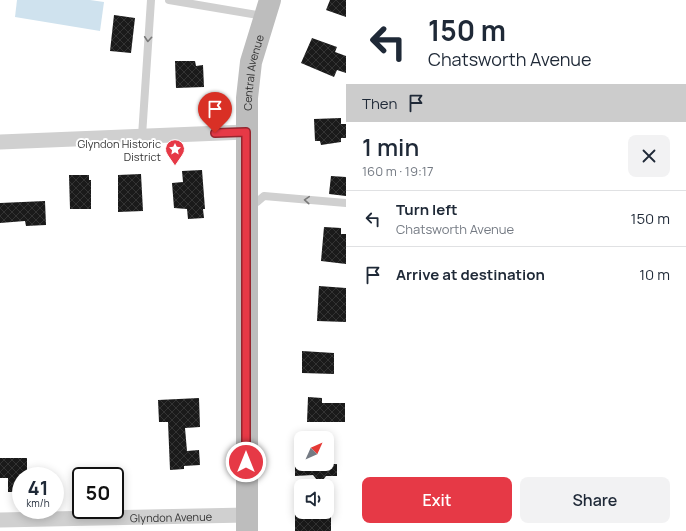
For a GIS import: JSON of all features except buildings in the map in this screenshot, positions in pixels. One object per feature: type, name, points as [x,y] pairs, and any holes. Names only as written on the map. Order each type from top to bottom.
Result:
[{"type":"main road","name":"Central Avenue","points":[[247,523],[247,92],[251,62],[267,8]]},
{"type":"street","points":[[0,142],[246,132]]},
{"type":"street","name":"Glyndon Avenue","points":[[0,520],[247,523]]},
{"type":"lane","points":[[142,136],[151,0]]},
{"type":"lane","points":[[169,0],[267,8]]},
{"type":"lane","points":[[246,202],[257,202],[264,196],[346,203]]},
{"type":"water","points":[[17,0],[90,0],[104,2],[100,31],[15,17]]},
{"type":"place","name":"Glyndon Historic District","points":[[175,166]]},
{"type":"route","points":[[215,133],[246,132],[246,462]]}]
